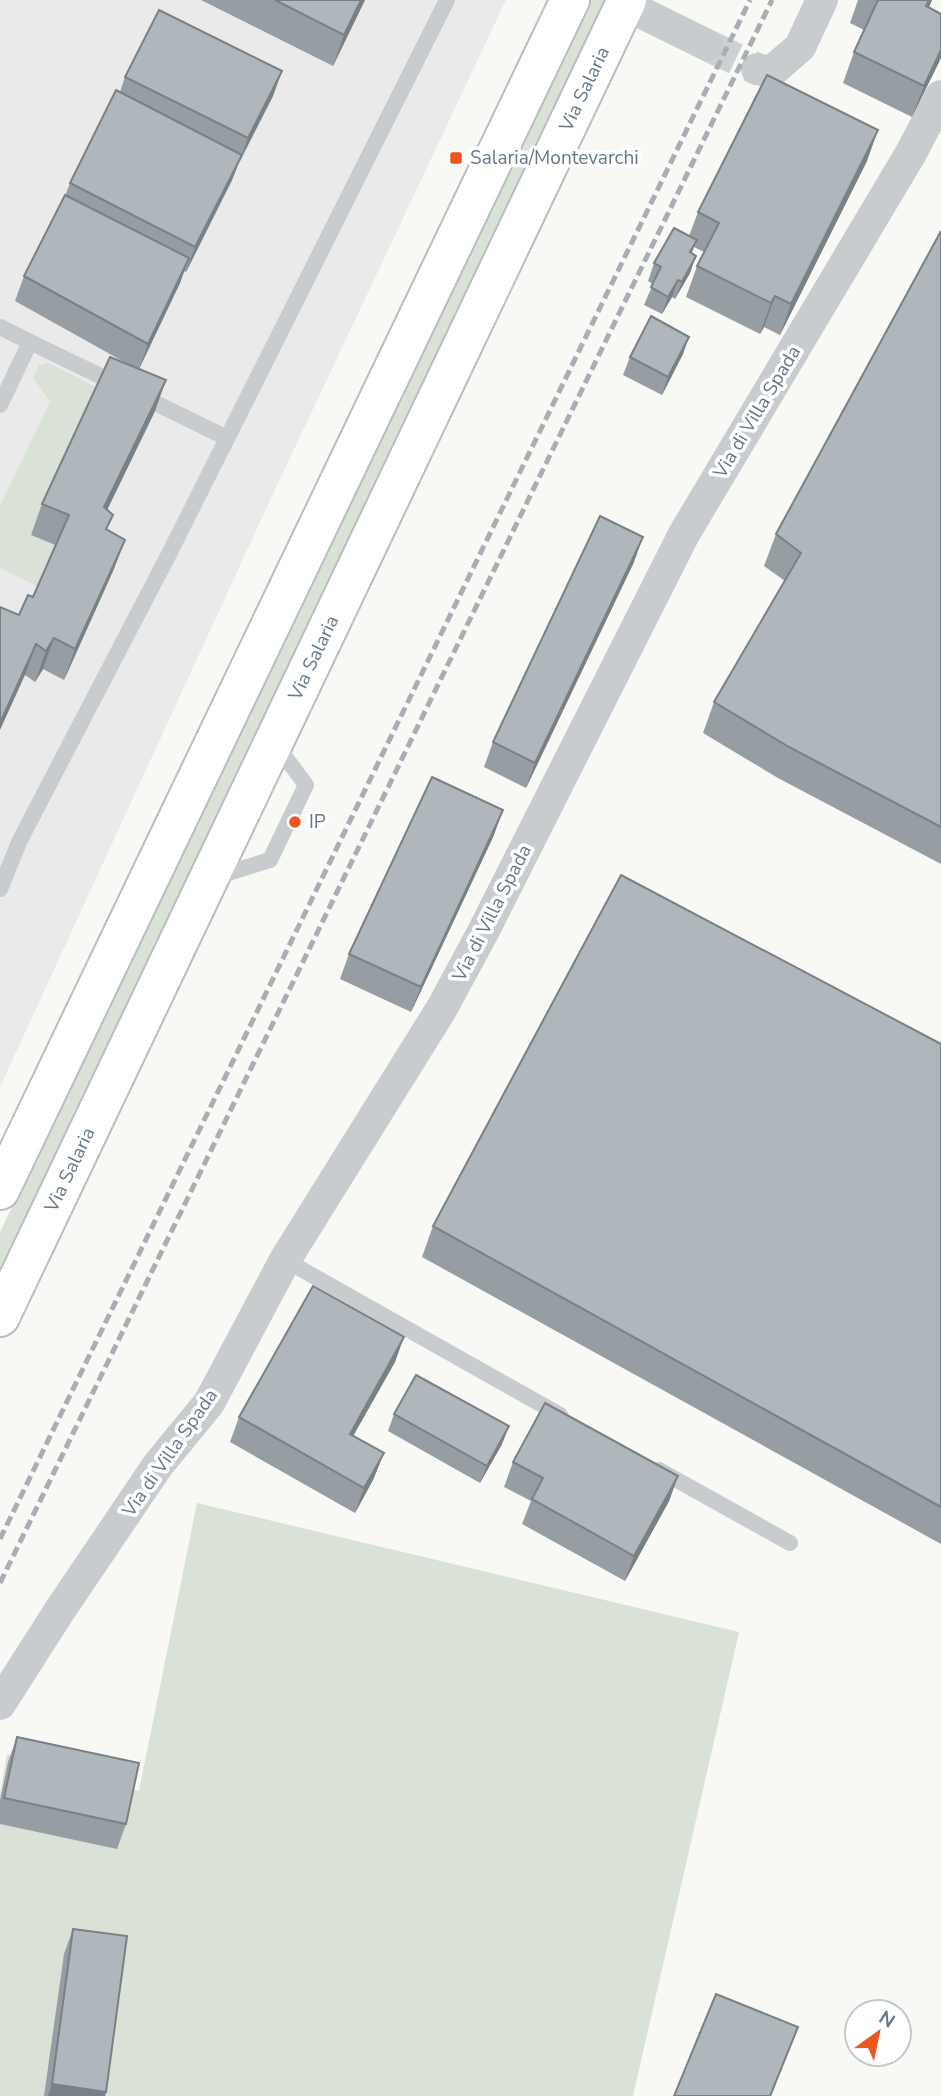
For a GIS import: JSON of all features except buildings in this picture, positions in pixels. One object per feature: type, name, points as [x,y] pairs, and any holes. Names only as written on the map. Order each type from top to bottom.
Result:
[{"type":"main road","points":[[0,1190],[570,0]]},
{"type":"main road","name":"Via Salaria","points":[[0,1317],[626,2]]},
{"type":"street","points":[[757,69],[771,72],[800,47],[822,0]]},
{"type":"street","points":[[626,2],[707,44]]},
{"type":"street","name":"Via di Villa Spada","points":[[0,1703],[60,1609],[159,1465],[209,1403],[285,1260],[442,1008],[684,534],[911,153],[941,96]]},
{"type":"lane","points":[[0,889],[20,840],[227,438],[447,0]]},
{"type":"lane","points":[[0,327],[227,438]]},
{"type":"lane","points":[[0,405],[30,342]]},
{"type":"lane","points":[[285,1260],[572,1421]]},
{"type":"lane","points":[[643,1461],[790,1543]]},
{"type":"shaded area","points":[[0,0],[506,0],[272,496],[0,1087]]},
{"type":"shaded area","points":[[588,0],[610,0],[0,1279],[0,1232]]},
{"type":"shaded area","points":[[48,363],[99,389],[31,535],[57,546],[39,587],[0,568],[0,506],[50,402],[33,377],[39,365]]},
{"type":"shaded area","points":[[197,1503],[739,1632],[633,2096],[0,2096],[0,1794],[7,1754],[139,1791]]},
{"type":"tunnel","points":[[707,45],[757,69]]},
{"type":"railway","points":[[0,1539],[750,0]]},
{"type":"railway","points":[[0,1583],[772,0]]},
{"type":"place","name":"Salaria/Montevarchi","points":[[456,158]]},
{"type":"place","name":"IP","points":[[295,822]]}]
